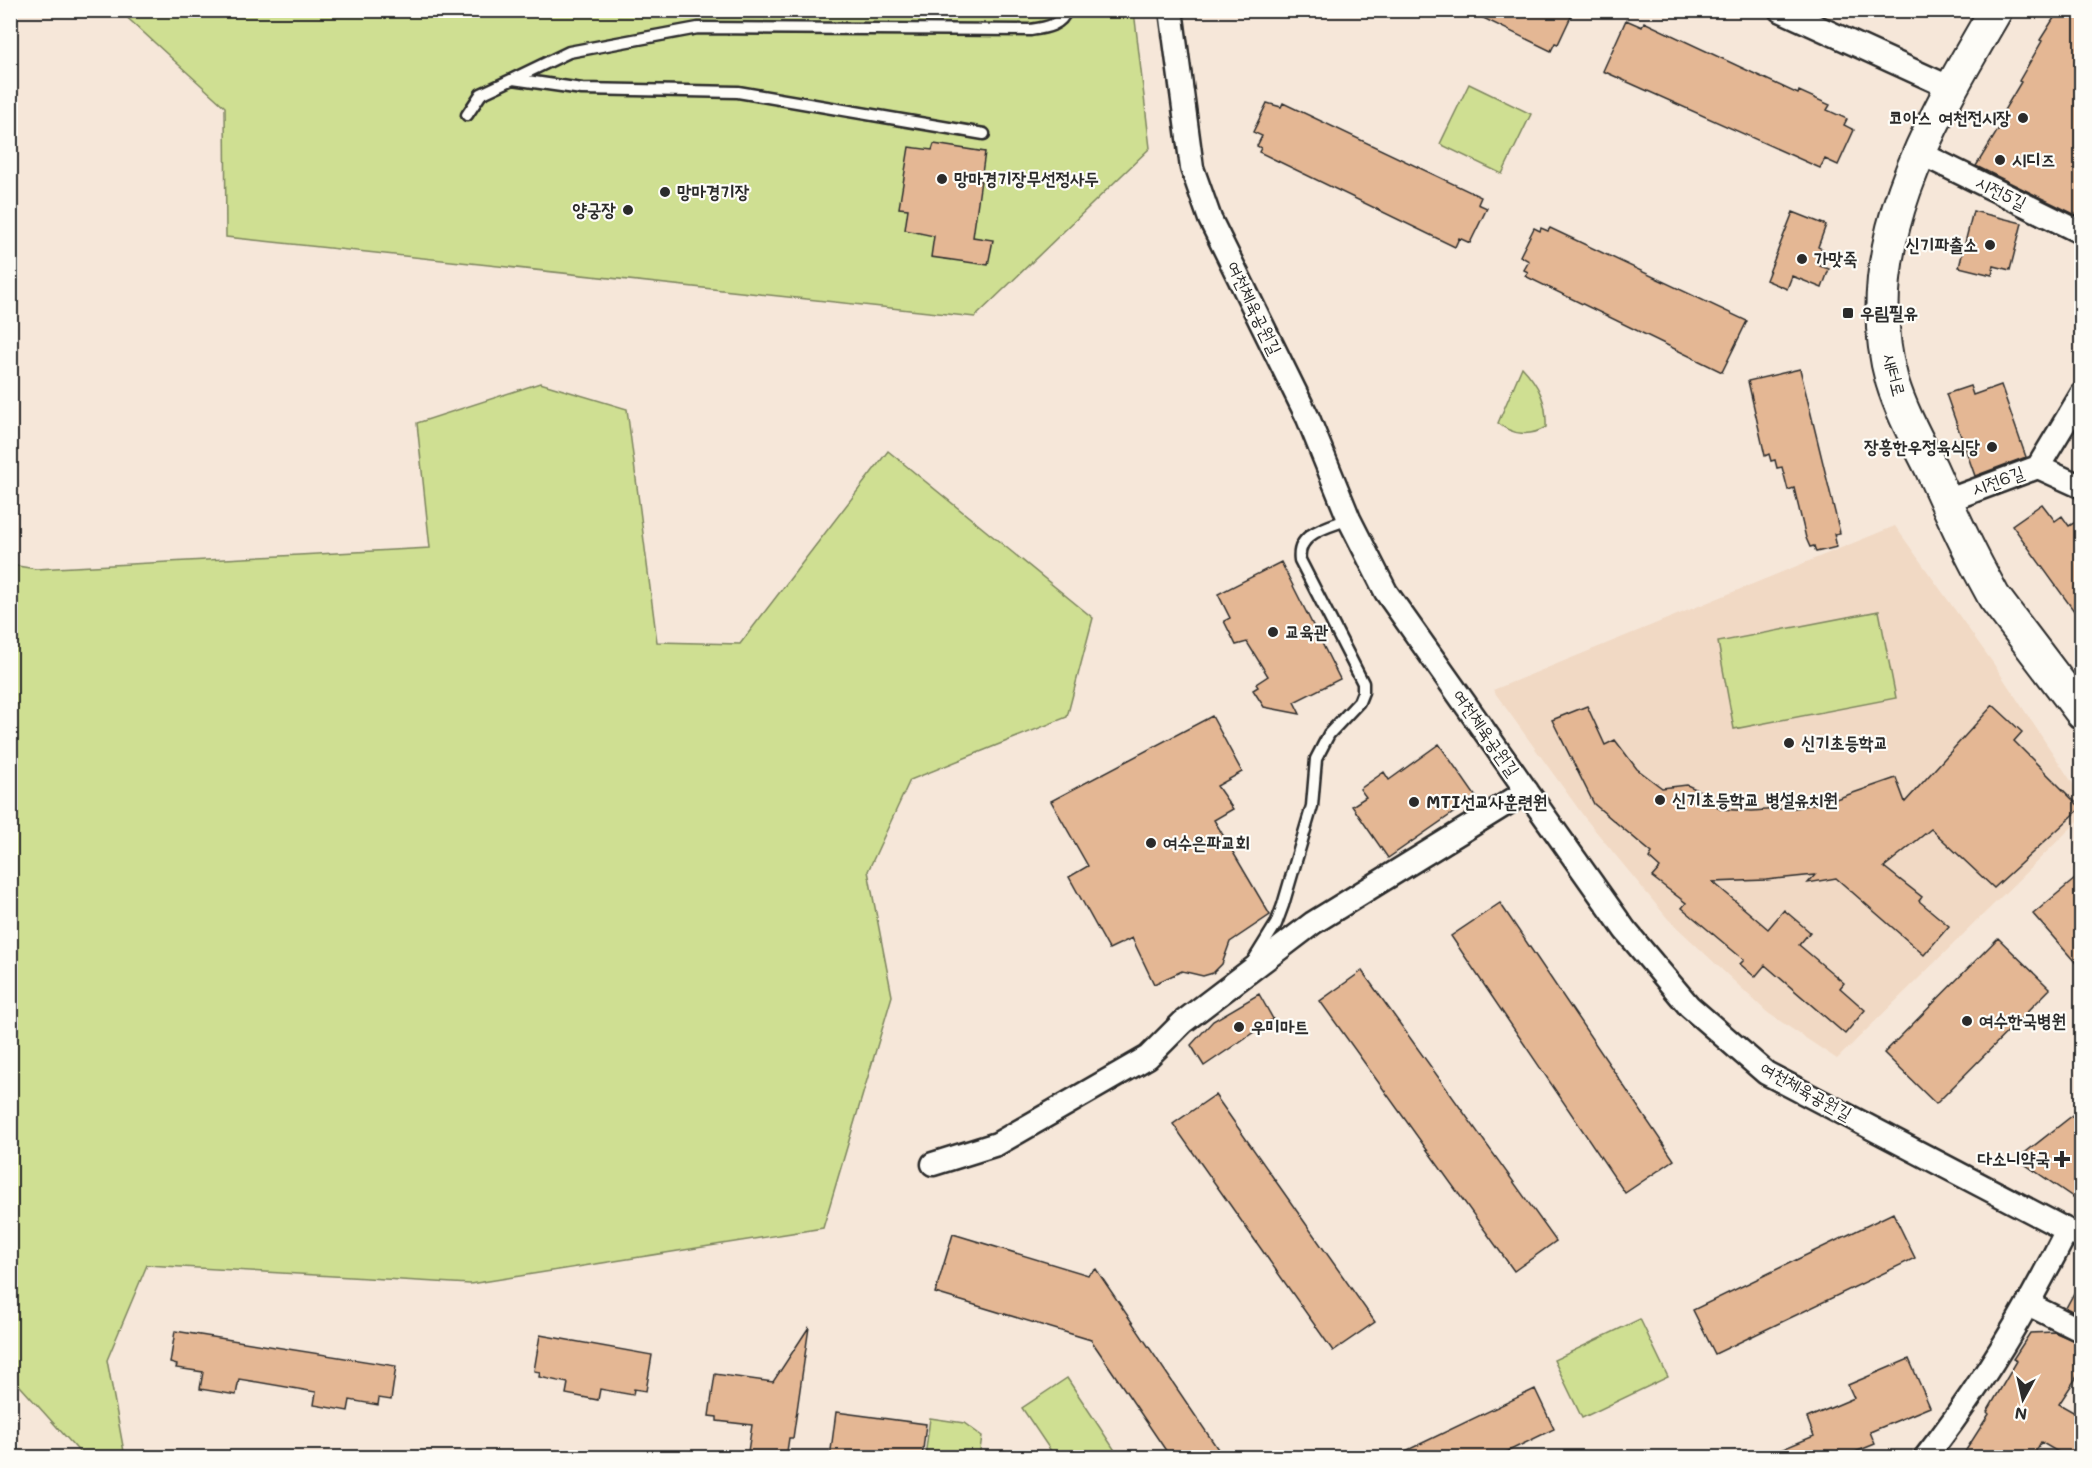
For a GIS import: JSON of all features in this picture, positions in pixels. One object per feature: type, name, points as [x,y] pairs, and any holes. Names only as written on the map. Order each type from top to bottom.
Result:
[{"type":"street","name":"여천체육공원길","points":[[1172,10],[1192,168],[1210,219],[1303,408],[1349,519],[1386,592],[1625,930],[1689,1006],[1766,1073],[2074,1234]]},
{"type":"street","points":[[1780,10],[1951,88]]},
{"type":"street","name":"새터로","points":[[1996,10],[1951,88],[1920,153],[1897,211],[1888,242],[1883,275],[1884,323],[1890,370],[1900,403],[1994,597],[2082,713]]},
{"type":"street","name":"시전5길","points":[[1920,153],[2082,233]]},
{"type":"street","points":[[2038,466],[2082,394]]},
{"type":"street","name":"시전6길","points":[[1946,501],[2038,466],[2082,487]]},
{"type":"street","points":[[933,1164],[997,1144],[1148,1057],[1183,1022],[1313,923],[1527,791]]},
{"type":"street","points":[[1925,1458],[1966,1406],[2074,1234]]},
{"type":"street","points":[[2030,1305],[2082,1331]]},
{"type":"lane","points":[[467,115],[481,94],[569,52],[698,28],[1030,30],[1049,27],[1065,16],[1066,10]]},
{"type":"lane","points":[[513,79],[582,89],[738,92],[984,134]]},
{"type":"lane","points":[[1244,974],[1276,924],[1312,806],[1316,759],[1329,734],[1359,702],[1363,692],[1363,683],[1300,560],[1298,550],[1302,542],[1318,531],[1349,519]]},
{"type":"shaded area","name":"신기초등학교","points":[[1895,526],[1993,663],[2081,796],[2081,818],[1837,1059],[1768,1013],[1668,919],[1585,818],[1493,690]]},
{"type":"green space","name":"망마경기장","points":[[120,11],[1134,11],[1150,148],[975,317],[226,237],[225,107]]},
{"type":"green space","points":[[1469,84],[1531,114],[1502,174],[1440,144]]},
{"type":"green space","points":[[1522,367],[1541,394],[1546,418],[1546,427],[1527,433],[1509,430],[1498,423]]},
{"type":"green space","points":[[540,383],[627,409],[657,642],[740,644],[888,451],[1093,618],[1067,717],[910,780],[868,871],[892,996],[823,1228],[470,1284],[147,1265],[107,1360],[125,1457],[84,1457],[11,1376],[11,565],[36,569],[430,548],[417,423]]},
{"type":"green space","points":[[1879,611],[1896,698],[1734,729],[1718,642]]},
{"type":"green space","points":[[1640,1319],[1668,1377],[1582,1418],[1554,1360]]},
{"type":"green space","points":[[1067,1378],[1116,1452],[1108,1457],[1055,1457],[1022,1408]]},
{"type":"green space","points":[[930,1418],[964,1423],[982,1436],[979,1457],[925,1457]]},
{"type":"building","points":[[1467,10],[1574,10],[1558,44],[1555,43],[1551,51]]},
{"type":"building","points":[[2059,10],[2082,10],[2082,206],[2076,215],[1976,166],[2001,125],[1997,122],[2021,82],[2019,81],[2042,41],[2040,40]]},
{"type":"building","points":[[1626,20],[1642,27],[1644,22],[1798,94],[1799,91],[1830,105],[1827,110],[1847,119],[1844,125],[1854,130],[1838,165],[1825,159],[1820,168],[1603,71]]},
{"type":"building","points":[[1267,103],[1281,107],[1283,103],[1481,197],[1478,204],[1487,208],[1470,243],[1459,238],[1455,247],[1259,152],[1261,148],[1257,146],[1262,136],[1253,132]]},
{"type":"building","name":"망마경기장무선정사두","points":[[934,144],[985,152],[973,237],[993,240],[988,265],[931,257],[934,236],[905,230],[908,209],[899,208],[909,147],[932,150]]},
{"type":"building","name":"신기파출소","points":[[1973,211],[2022,223],[2010,270],[1994,266],[1992,275],[1959,267]]},
{"type":"building","points":[[1793,212],[1826,225],[1818,247],[1826,251],[1820,266],[1829,269],[1822,288],[1792,276],[1787,289],[1766,280]]},
{"type":"building","points":[[1534,228],[1548,231],[1550,228],[1747,321],[1722,372],[1525,276],[1528,272],[1524,270],[1529,261],[1520,256]]},
{"type":"building","points":[[1800,369],[1840,533],[1834,534],[1837,547],[1816,552],[1814,546],[1810,547],[1806,538],[1794,488],[1788,490],[1782,467],[1777,468],[1775,460],[1771,461],[1769,454],[1765,456],[1748,381]]},
{"type":"building","points":[[2001,385],[2026,457],[1975,476],[1946,394],[1970,386],[1973,395]]},
{"type":"building","points":[[2042,504],[2055,521],[2062,516],[2069,526],[2082,518],[2082,622],[2012,525]]},
{"type":"building","name":"교육관","points":[[1281,562],[1340,679],[1294,702],[1300,714],[1264,707],[1253,690],[1258,687],[1256,684],[1268,676],[1247,642],[1236,645],[1224,621],[1230,618],[1218,594]]},
{"type":"building","points":[[1993,705],[2022,732],[2014,741],[2081,808],[1994,888],[1931,829],[1884,867],[1922,897],[1919,901],[1949,926],[1924,955],[1836,878],[1808,883],[1815,875],[1713,882],[1768,929],[1784,910],[1810,932],[1799,945],[1844,983],[1840,988],[1865,1010],[1845,1034],[1765,965],[1755,977],[1740,964],[1744,960],[1682,908],[1686,903],[1652,877],[1660,868],[1649,858],[1652,853],[1594,804],[1552,720],[1587,706],[1605,745],[1615,740],[1637,769],[1662,788],[1687,785],[1702,792],[1720,809],[1752,811],[1795,808],[1833,800],[1896,778],[1905,802]]},
{"type":"building","name":"여수은파교회","points":[[1212,716],[1242,772],[1217,786],[1233,809],[1214,820],[1270,915],[1230,942],[1222,964],[1213,973],[1203,976],[1182,971],[1154,984],[1132,938],[1109,949],[1069,877],[1088,866],[1051,801]]},
{"type":"building","name":"MTI선교사훈련원","points":[[1439,744],[1476,797],[1388,858],[1352,806],[1366,797],[1360,789],[1384,772],[1389,780]]},
{"type":"building","points":[[2082,873],[2082,970],[2033,914]]},
{"type":"building","points":[[1500,903],[1674,1160],[1625,1193],[1451,936]]},
{"type":"building","name":"여수한국병원","points":[[1998,938],[2050,989],[1936,1104],[1884,1053]]},
{"type":"building","points":[[1362,971],[1556,1241],[1514,1271],[1320,1001]]},
{"type":"building","points":[[1259,994],[1273,1019],[1204,1066],[1191,1045],[1213,1021]]},
{"type":"building","points":[[1215,1095],[1375,1322],[1333,1351],[1173,1124]]},
{"type":"building","points":[[2082,1108],[2082,1168],[2073,1197],[2017,1159]]},
{"type":"building","points":[[1893,1213],[1915,1258],[1715,1354],[1693,1310]]},
{"type":"building","points":[[953,1234],[1088,1275],[1096,1269],[1224,1458],[1171,1458],[1091,1340],[935,1293]]},
{"type":"building","points":[[2082,1278],[2082,1316],[2066,1308]]},
{"type":"building","points":[[809,1327],[793,1438],[789,1438],[786,1458],[747,1458],[752,1425],[717,1421],[717,1417],[709,1416],[715,1374],[773,1382]]},
{"type":"building","points":[[175,1331],[396,1366],[391,1400],[379,1398],[378,1405],[350,1400],[348,1411],[314,1405],[316,1392],[239,1379],[236,1395],[200,1389],[203,1372],[176,1368],[177,1365],[170,1363]]},
{"type":"building","points":[[2054,1332],[2082,1344],[2082,1369],[2059,1404],[2082,1417],[2082,1458],[2068,1458],[2041,1442],[2032,1458],[1961,1458],[1989,1414],[1987,1412],[2017,1361],[2013,1359],[2030,1333]]},
{"type":"building","points":[[540,1335],[652,1355],[646,1391],[634,1389],[633,1395],[600,1389],[598,1400],[566,1394],[568,1383],[539,1377],[540,1372],[534,1371]]},
{"type":"building","points":[[1909,1359],[1930,1407],[1870,1432],[1875,1444],[1843,1457],[1764,1457],[1814,1436],[1807,1418],[1854,1398],[1848,1385]]},
{"type":"building","points":[[1535,1389],[1554,1429],[1494,1458],[1391,1458]]},
{"type":"building","points":[[836,1412],[926,1424],[922,1458],[830,1458]]},
{"type":"place","name":"코아스 여천전시장","points":[[2023,118]]},
{"type":"place","name":"시디즈","points":[[2000,160]]},
{"type":"place","name":"망마경기장무선정사두","points":[[942,179]]},
{"type":"place","name":"망마경기장","points":[[665,192]]},
{"type":"place","name":"양궁장","points":[[628,210]]},
{"type":"place","name":"신기파출소","points":[[1990,245]]},
{"type":"place","name":"가맛죽","points":[[1802,259]]},
{"type":"place","name":"우림필유","points":[[1848,313]]},
{"type":"place","name":"장흥한우정육식당","points":[[1992,447]]},
{"type":"place","name":"교육관","points":[[1273,632]]},
{"type":"place","name":"신기초등학교","points":[[1789,743]]},
{"type":"place","name":"신기초등학교 병설유치원","points":[[1660,800]]},
{"type":"place","name":"MTI선교사훈련원","points":[[1414,802]]},
{"type":"place","name":"여수은파교회","points":[[1151,843]]},
{"type":"place","name":"여수한국병원","points":[[1967,1021]]},
{"type":"place","name":"우미마트","points":[[1239,1027]]},
{"type":"place","name":"다소니약국","points":[[2062,1159]]}]
